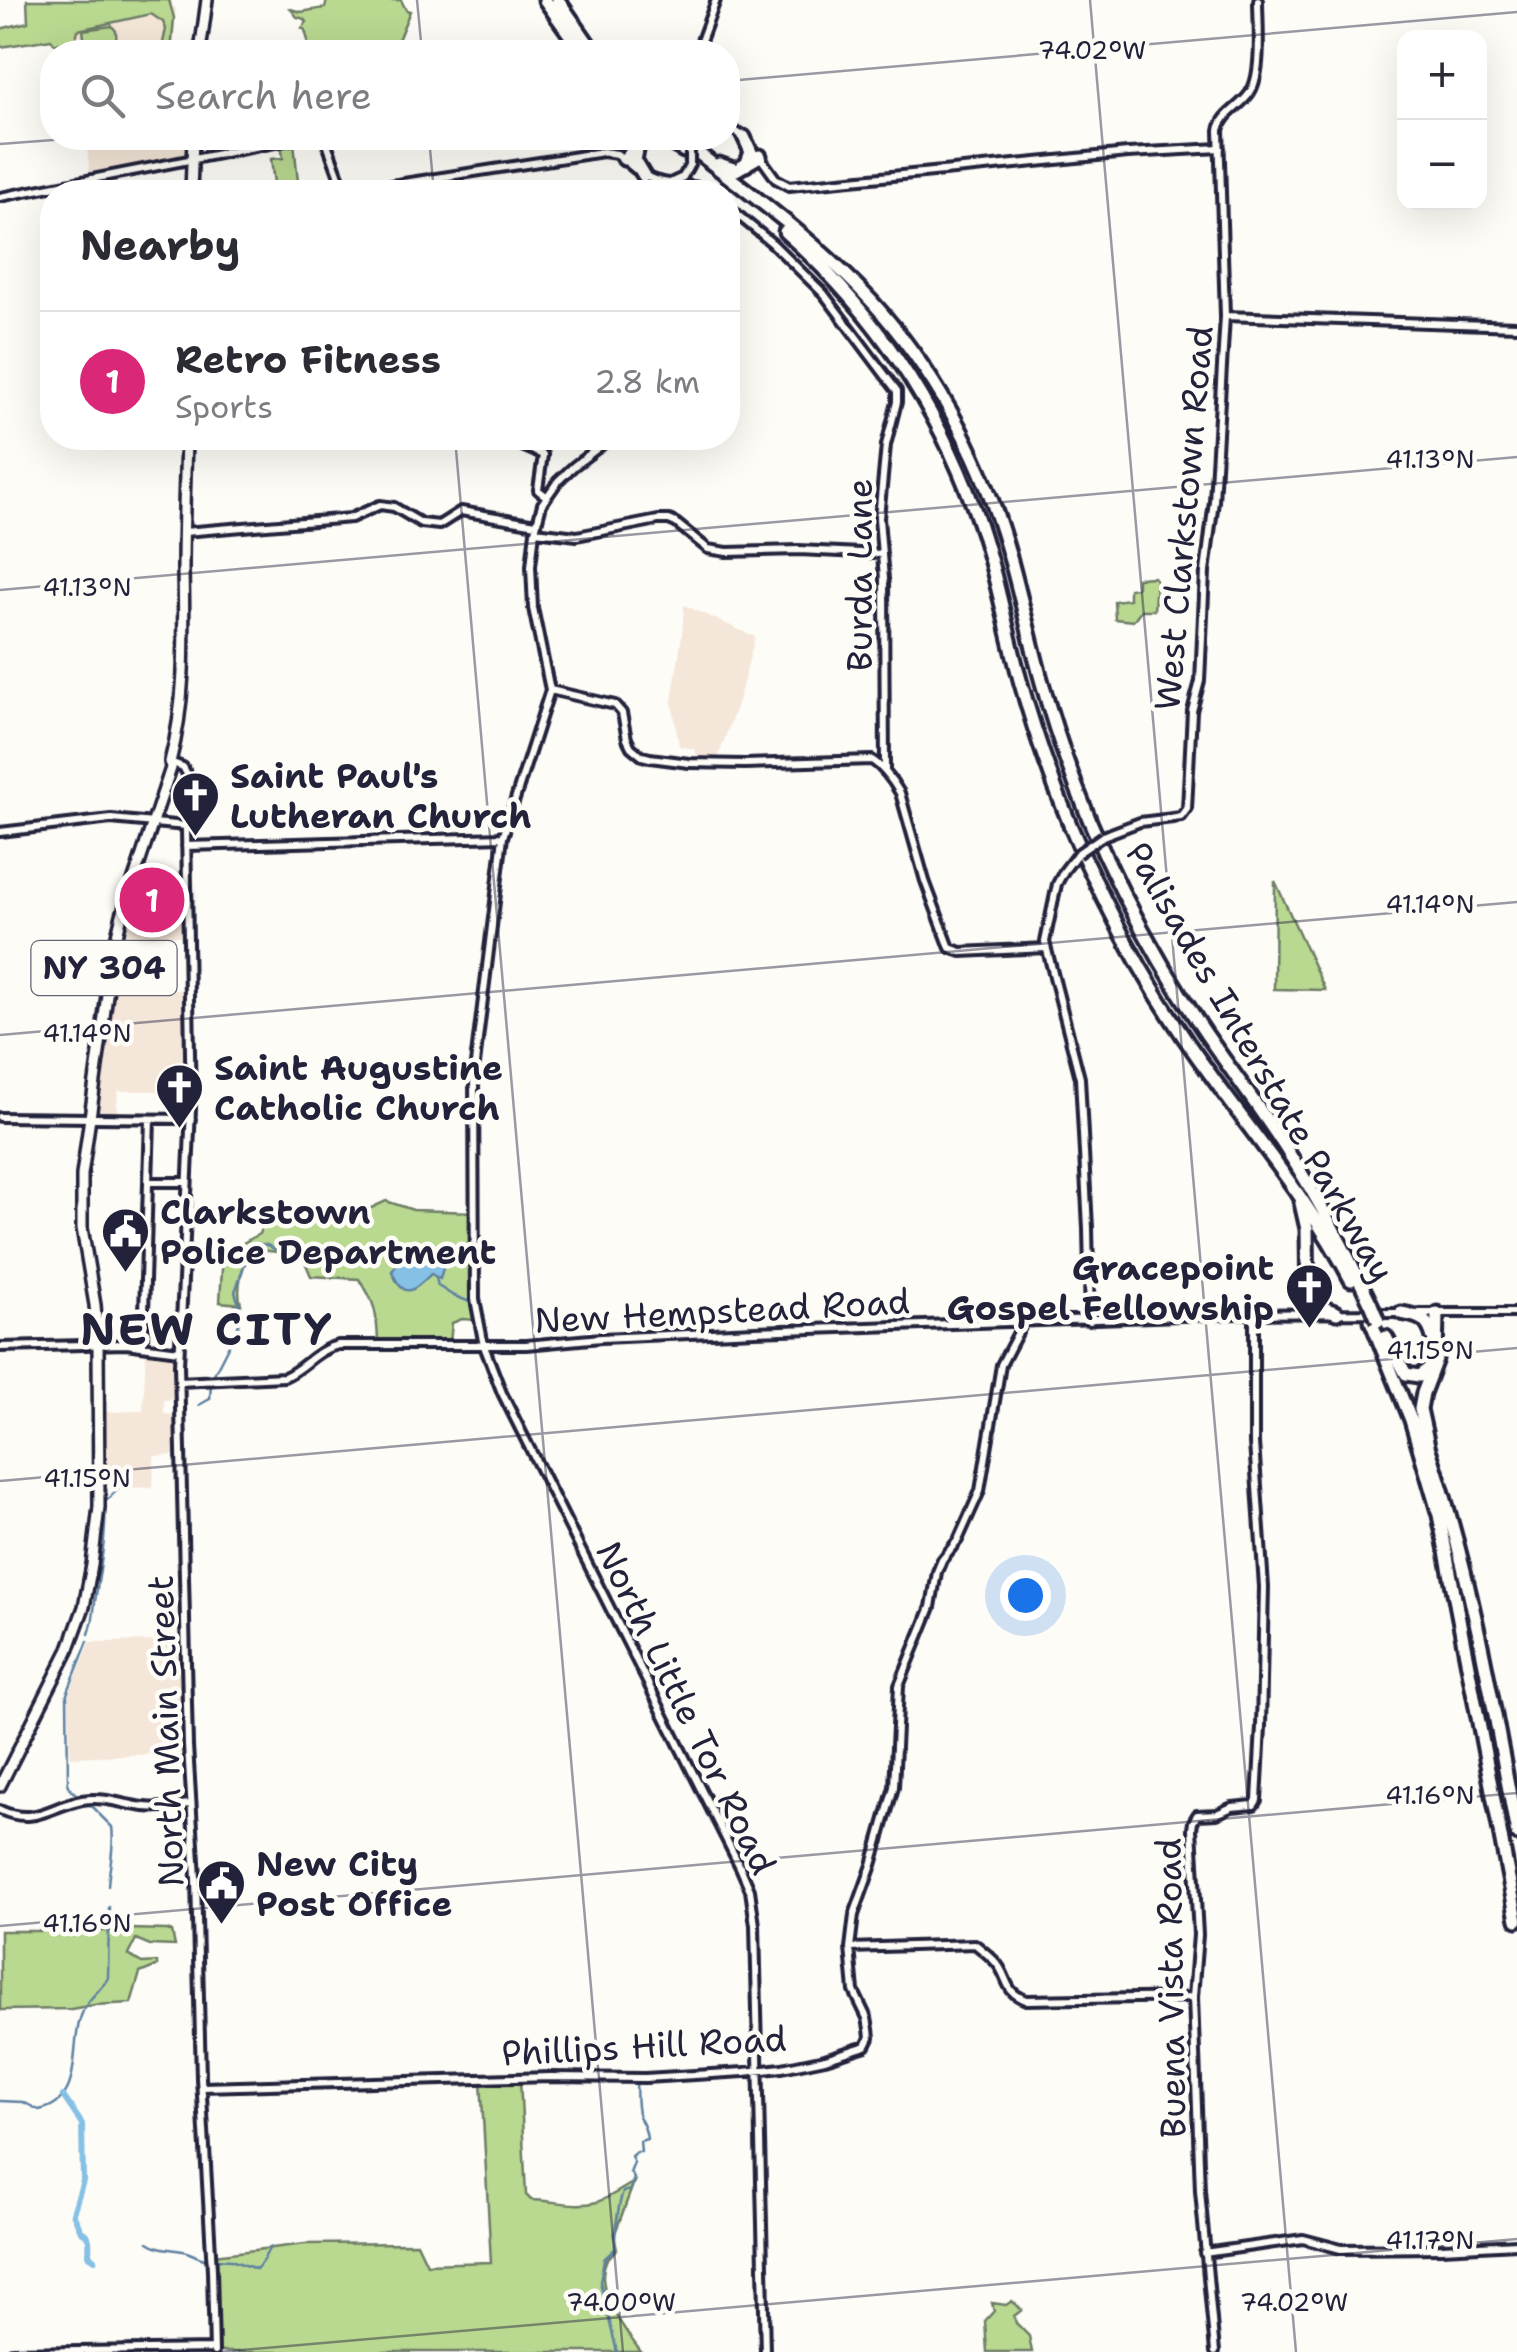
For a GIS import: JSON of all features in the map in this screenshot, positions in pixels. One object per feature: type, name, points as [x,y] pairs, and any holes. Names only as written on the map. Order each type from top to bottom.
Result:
[{"type":"highway","points":[[544,0],[573,40]]},
{"type":"highway","points":[[558,0],[586,40]]},
{"type":"highway","points":[[744,137],[751,154],[744,167]]},
{"type":"highway","points":[[623,158],[631,150]]},
{"type":"highway","points":[[638,150],[635,161],[644,176]]},
{"type":"highway","name":"Palisades Interstate Parkway","points":[[680,150],[718,180]]},
{"type":"highway","name":"Palisades Interstate Parkway","points":[[694,150],[732,180]]},
{"type":"highway","points":[[698,150],[733,170],[761,157]]},
{"type":"highway","points":[[761,157],[750,170],[750,186],[788,225]]},
{"type":"highway","name":"Palisades Interstate Parkway","points":[[740,187],[840,269],[887,319],[928,374],[962,433],[1006,542],[1060,742],[1112,871],[1179,993],[1307,1182],[1337,1234],[1432,1458],[1477,1622],[1517,1834]]},
{"type":"highway","name":"Palisades Interstate Parkway","points":[[740,196],[768,216],[832,276],[875,328],[924,400],[976,514],[1034,725],[1087,864],[1167,1012],[1313,1214],[1367,1304]]},
{"type":"highway","points":[[1279,1165],[1305,1216],[1310,1313]]},
{"type":"highway","points":[[1310,1313],[1312,1252],[1320,1247],[1332,1250],[1352,1282]]},
{"type":"highway","points":[[1310,1290],[1320,1307],[1337,1313]]},
{"type":"highway","points":[[1377,1324],[1402,1370],[1410,1376],[1421,1376],[1429,1370],[1433,1359],[1436,1313]]},
{"type":"highway","points":[[1432,1458],[1420,1409],[1436,1357],[1436,1313]]},
{"type":"highway","points":[[1401,1314],[1424,1320],[1434,1340]]},
{"type":"highway","name":"Palisades Interstate Parkway","points":[[1377,1324],[1436,1505],[1517,1920]]},
{"type":"main road","points":[[202,40],[208,0]]},
{"type":"main road","points":[[192,150],[192,180]]},
{"type":"main road","name":"NY 304","points":[[0,1786],[74,1636],[88,1588],[96,1533],[100,1494],[96,1310],[83,1238],[82,1175],[108,948],[170,762],[180,720],[184,687],[186,450]]},
{"type":"street","points":[[701,40],[716,0]]},
{"type":"street","points":[[740,134],[774,178],[788,186],[1113,154],[1220,148],[1220,124],[1248,97],[1254,85],[1258,0]]},
{"type":"street","name":"West Clarkstown Road","points":[[1090,1321],[1080,1078],[1046,948],[1046,933],[1056,884],[1077,854],[1103,836],[1140,822],[1180,818],[1187,810],[1192,710],[1200,681],[1205,572],[1214,501],[1225,316],[1220,148]]},
{"type":"street","points":[[84,180],[239,150]]},
{"type":"street","points":[[328,150],[340,180]]},
{"type":"street","points":[[690,180],[692,150]]},
{"type":"street","points":[[434,180],[601,152],[615,153],[654,180]]},
{"type":"street","points":[[678,180],[693,162]]},
{"type":"street","points":[[2,196],[40,189]]},
{"type":"street","name":"Burda Lane","points":[[740,216],[824,294],[897,391],[878,518],[884,578],[885,773]]},
{"type":"street","points":[[1225,316],[1517,326]]},
{"type":"street","points":[[532,450],[543,455],[538,490],[546,496]]},
{"type":"street","points":[[596,450],[566,473],[546,496],[535,527],[531,566],[533,608],[550,690],[615,705],[622,713],[631,747],[650,758],[688,763],[866,760],[878,764],[900,794],[950,948],[961,952],[1046,948]]},
{"type":"street","points":[[184,532],[350,518],[380,506],[394,507],[421,523],[438,525],[462,512],[577,536],[669,520],[708,550],[881,554]]},
{"type":"street","name":"North Little Tor Road","points":[[550,690],[503,837],[474,1056],[475,1299],[484,1346],[502,1393],[746,1878],[754,1912],[764,2352]]},
{"type":"street","name":"North Main Street","points":[[170,762],[186,772],[191,1120],[179,1382],[188,1738],[214,2350]]},
{"type":"street","points":[[0,832],[111,819],[186,826]]},
{"type":"street","points":[[186,846],[503,837]]},
{"type":"street","points":[[0,1117],[191,1120]]},
{"type":"street","points":[[144,1346],[150,1119]]},
{"type":"street","points":[[148,1182],[187,1182]]},
{"type":"street","name":"New Hempstead Road","points":[[179,1382],[284,1377],[296,1372],[321,1350],[338,1344],[542,1345],[601,1338],[755,1331],[1254,1313],[1517,1313]]},
{"type":"street","name":"Buena Vista Road","points":[[1214,2352],[1200,2191],[1193,1997],[1198,1948],[1193,1822],[1197,1815],[1217,1814],[1257,1800],[1264,1587],[1254,1443],[1254,1313]]},
{"type":"street","name":"Phillips Hill Road","points":[[202,2087],[757,2072],[825,2059],[860,2049],[868,2042],[867,2018],[854,1991],[850,1948],[856,1908],[894,1786],[901,1678],[928,1614],[942,1560],[958,1540],[980,1491],[1001,1365],[1022,1323]]},
{"type":"street","points":[[0,1347],[144,1346],[179,1351]]},
{"type":"street","points":[[0,1810],[29,1817],[87,1800],[151,1808],[192,1804]]},
{"type":"street","points":[[850,1948],[974,1944],[1000,1966],[1005,1982],[1026,2000],[1193,1997]]},
{"type":"street","points":[[1204,2253],[1303,2240],[1341,2249],[1517,2244]]},
{"type":"street","points":[[200,2349],[210,2346],[214,2336]]},
{"type":"street","points":[[12,2352],[214,2350]]},
{"type":"shaded area","points":[[165,0],[172,0],[172,7],[176,8],[174,40],[75,40],[74,29]]},
{"type":"shaded area","points":[[87,150],[188,150],[188,154],[90,177]]},
{"type":"shaded area","points":[[684,605],[755,637],[716,763],[700,763],[694,749],[679,746],[672,701]]},
{"type":"shaded area","points":[[143,873],[184,873],[184,936],[124,935]]},
{"type":"shaded area","points":[[116,989],[185,990],[188,1091],[118,1091],[116,1116],[97,1115]]},
{"type":"shaded area","points":[[146,1349],[174,1355],[176,1399],[164,1400],[164,1414],[176,1415],[177,1455],[154,1456],[153,1487],[129,1488],[128,1482],[107,1482],[106,1412],[143,1411]]},
{"type":"shaded area","points":[[180,1641],[185,1753],[70,1757],[69,1694],[90,1642]]},
{"type":"green space","points":[[27,0],[169,0],[174,18],[172,40],[164,40],[163,22],[151,14],[78,30],[75,40],[40,40],[0,47],[0,29],[28,22]]},
{"type":"green space","points":[[327,0],[401,0],[410,11],[398,40],[308,40],[302,28],[307,22],[291,9],[301,12],[325,8]]},
{"type":"green space","points":[[112,26],[116,40],[84,40],[83,30]]},
{"type":"green space","points":[[282,150],[295,150],[298,180],[274,180],[271,159],[283,158]]},
{"type":"green space","points":[[1154,577],[1154,610],[1141,610],[1133,621],[1115,619],[1114,601],[1129,599],[1129,589],[1137,588],[1137,578]]},
{"type":"green space","points":[[1275,881],[1325,990],[1274,989]]},
{"type":"green space","points":[[386,1201],[413,1210],[473,1212],[475,1320],[452,1323],[450,1343],[378,1341],[374,1308],[359,1279],[311,1276],[294,1246],[277,1252],[253,1249],[241,1275],[241,1304],[220,1302],[223,1252],[239,1254],[243,1243],[259,1234],[266,1216],[354,1216]]},
{"type":"green space","points":[[167,1930],[172,1932],[175,1946],[150,1945],[136,1939],[128,1955],[142,1963],[157,1962],[157,1966],[140,1973],[131,2003],[0,2010],[0,1931]]},
{"type":"green space","points":[[520,2079],[526,2195],[531,2200],[589,2204],[634,2182],[614,2236],[617,2249],[606,2261],[603,2272],[607,2297],[641,2352],[214,2352],[213,2255],[305,2244],[417,2243],[427,2264],[491,2262],[481,2080]]},
{"type":"green space","points":[[1012,2301],[1022,2310],[1014,2316],[1029,2336],[1032,2352],[987,2352],[985,2321],[994,2311],[992,2303],[1006,2305]]},
{"type":"water","points":[[415,1247],[427,1252],[443,1268],[440,1279],[431,1274],[414,1288],[405,1290],[392,1271]]},
{"type":"waterway","points":[[214,1374],[238,1327],[241,1310],[235,1292],[252,1243],[276,1250],[295,1244],[317,1262],[328,1257],[362,1258],[373,1245],[382,1242],[411,1251]]},
{"type":"waterway","points":[[436,1278],[438,1286],[470,1302]]},
{"type":"waterway","points":[[199,1405],[210,1399],[211,1384]]},
{"type":"waterway","points":[[89,1634],[103,1552],[105,1502],[124,1483]]},
{"type":"waterway","points":[[80,1797],[68,1783],[67,1694],[88,1641]]},
{"type":"waterway","points":[[88,1803],[112,1827],[108,1886]]},
{"type":"waterway","points":[[0,2101],[23,2102],[39,2110],[54,2105],[63,2096],[73,2072],[81,2016],[108,1978],[109,1907]]},
{"type":"waterway","points":[[617,2352],[600,2282],[604,2259],[616,2248],[623,2192],[630,2190],[634,2178],[630,2173],[634,2163],[631,2156],[641,2152],[640,2141],[647,2139],[638,2112],[636,2082]]},
{"type":"waterway","points":[[63,2096],[82,2124],[83,2181],[73,2213],[88,2238],[89,2255],[95,2259]]},
{"type":"waterway","points":[[148,2242],[208,2260]]},
{"type":"waterway","points":[[216,2259],[256,2269],[270,2247]]},
{"type":"place","name":"Saint Paul's Lutheran Church","points":[[195,838]]},
{"type":"place","name":"Retro Fitness","points":[[152,900]]},
{"type":"place","name":"Saint Augustine Catholic Church","points":[[179,1130]]},
{"type":"place","name":"Clarkstown Police Department","points":[[125,1274]]},
{"type":"place","name":"Gracepoint Gospel Fellowship","points":[[1309,1330]]},
{"type":"place","name":"New City Post Office","points":[[221,1926]]},
{"type":"district","name":"NEW CITY","points":[[207,1329]]}]
